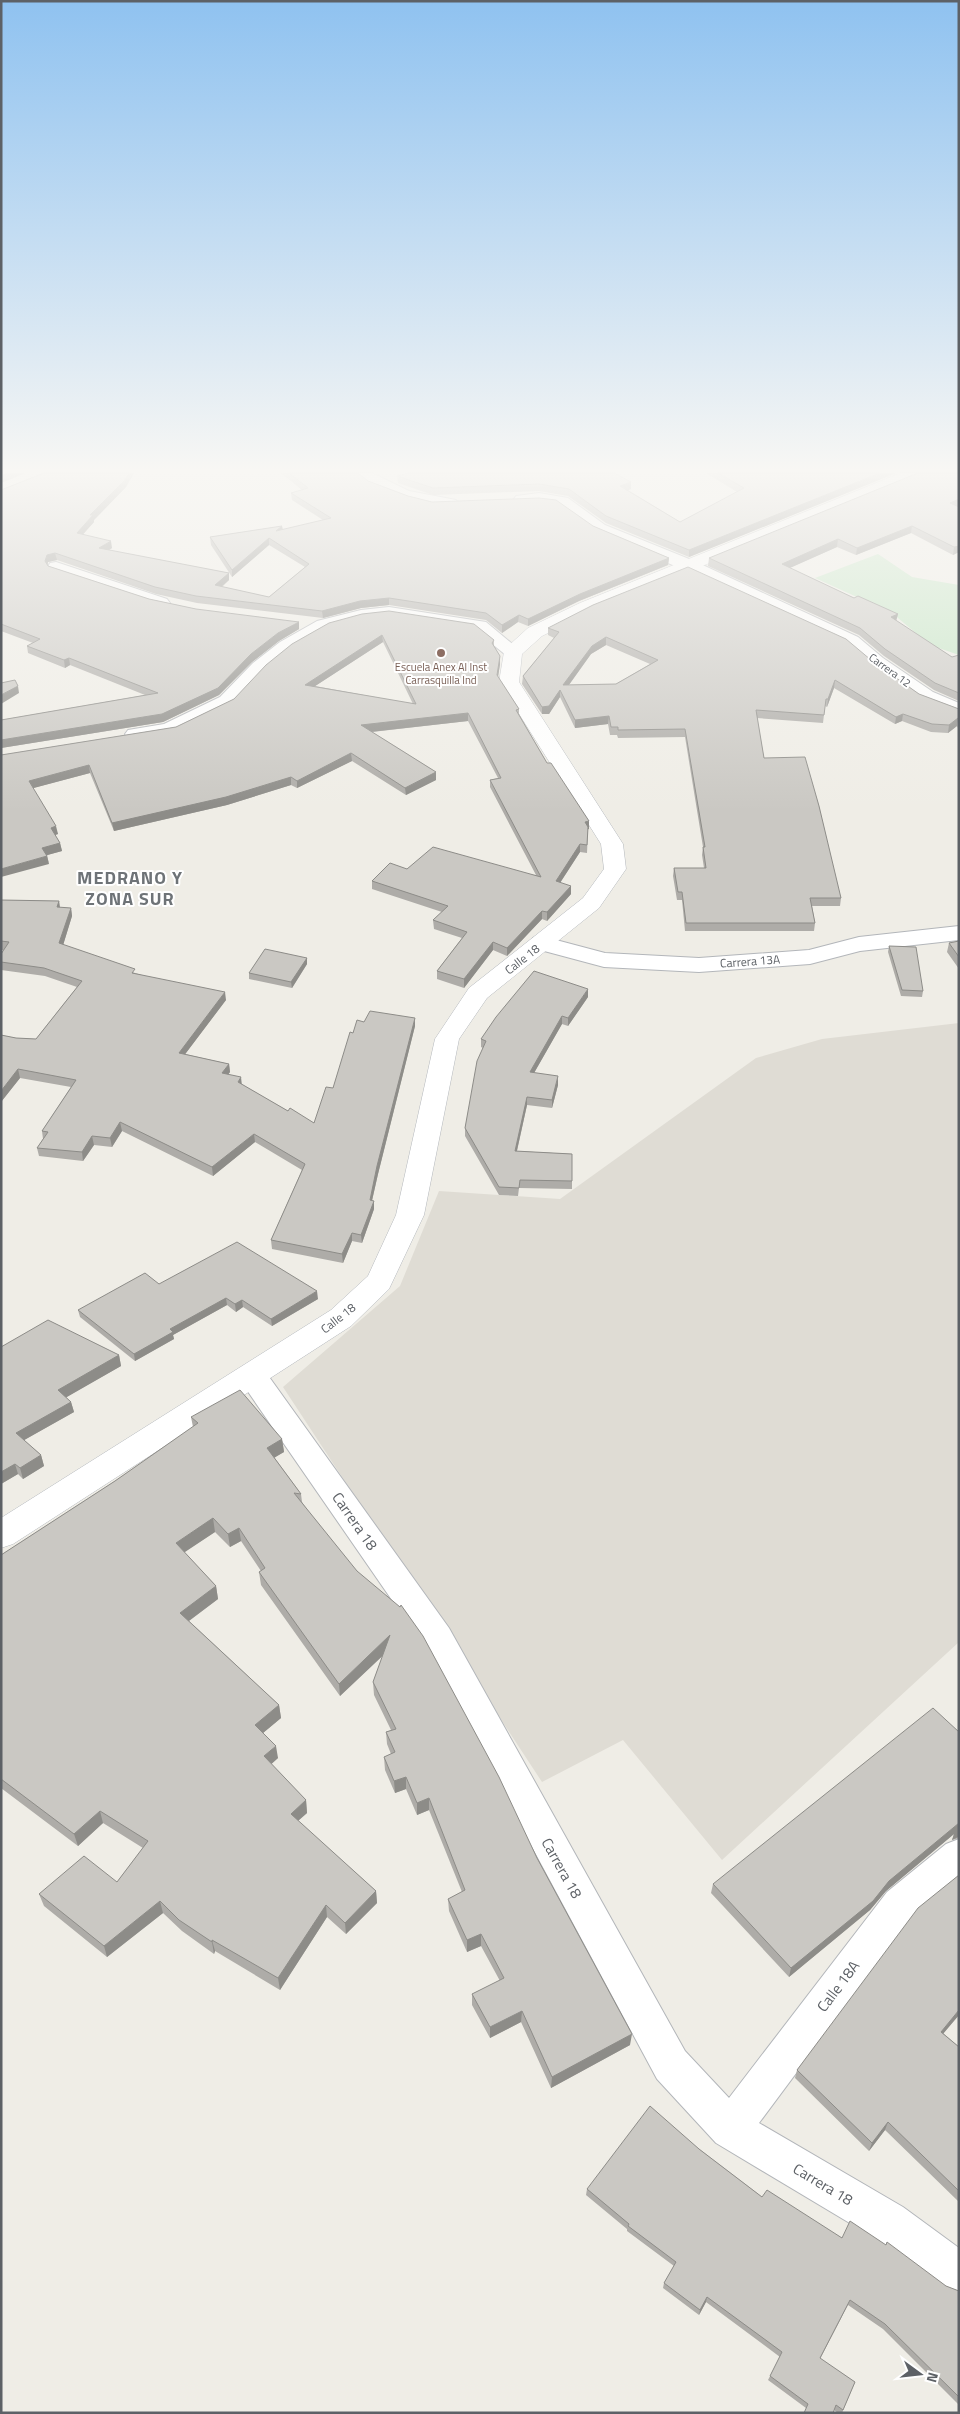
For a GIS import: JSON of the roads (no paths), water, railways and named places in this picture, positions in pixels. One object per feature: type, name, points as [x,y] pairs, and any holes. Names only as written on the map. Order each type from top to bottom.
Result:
[{"type":"main road","points":[[513,652],[535,632],[586,607],[638,586]]},
{"type":"main road","name":"Calle 18","points":[[1,1535],[341,1318],[379,1282],[410,1216],[447,1039],[478,993],[591,903],[616,869],[612,844],[509,682],[513,652]]},
{"type":"street","points":[[109,586],[150,600],[178,606]]},
{"type":"street","name":"Carrera 12","points":[[733,586],[852,640],[877,662],[926,696],[959,710]]},
{"type":"street","points":[[119,737],[169,729],[227,701],[259,667],[286,646],[323,625],[361,615],[389,612],[480,626],[513,652]]},
{"type":"street","points":[[294,622],[323,625]]},
{"type":"street","name":"Carrera 13A","points":[[541,943],[604,960],[699,965],[810,957],[859,944],[959,933]]},
{"type":"street","name":"Carrera 18","points":[[252,1375],[437,1638],[671,2065],[730,2128],[888,2222],[959,2274]]},
{"type":"street","name":"Calle 18A","points":[[730,2128],[900,1904],[959,1856]]},
{"type":"place","name":"Escuela Anex Al Inst Carrasquilla Ind","points":[[441,653]]},
{"type":"district","name":"MEDRANO Y ZONA SUR","points":[[130,888]]}]
